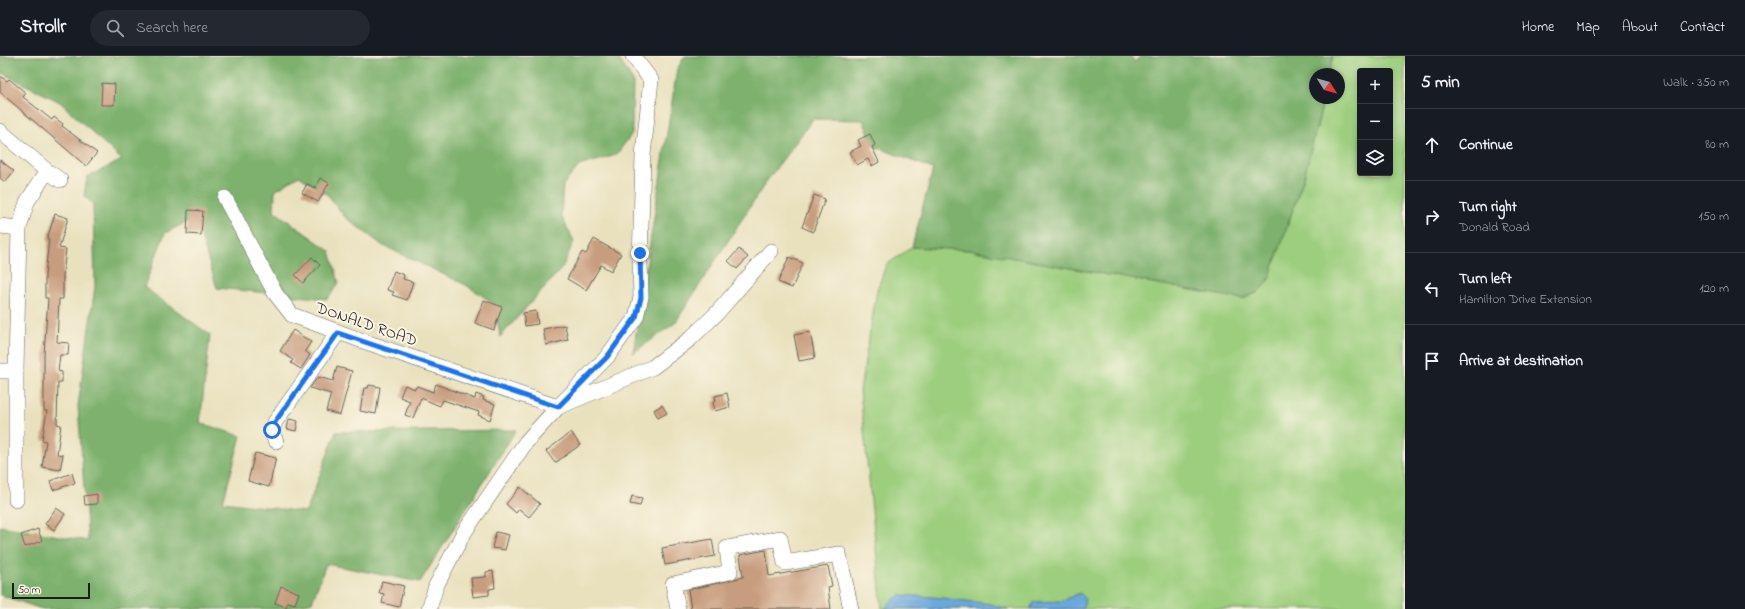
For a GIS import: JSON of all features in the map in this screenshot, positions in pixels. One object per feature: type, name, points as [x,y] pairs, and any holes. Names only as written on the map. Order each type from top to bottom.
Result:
[{"type":"street","points":[[430,609],[436,586],[463,534],[526,442],[607,357],[636,317],[641,298],[640,263],[643,155],[651,80],[633,56]]},
{"type":"street","points":[[0,131],[46,171],[60,180]]},
{"type":"street","points":[[16,500],[16,371],[19,228],[27,202],[46,171]]},
{"type":"street","name":"DONALD ROAD","points":[[225,198],[275,293],[292,315],[338,333],[558,407]]},
{"type":"street","points":[[0,226],[19,228]]},
{"type":"street","points":[[558,407],[653,367],[690,339],[717,313],[771,251]]},
{"type":"street","points":[[276,441],[272,430],[275,422],[338,333]]},
{"type":"street","points":[[0,371],[16,371]]},
{"type":"street","points":[[678,609],[673,584],[730,572],[726,548],[780,538],[785,563],[839,554],[851,609]]},
{"type":"green space","points":[[0,56],[74,56],[79,58],[82,56],[617,56],[633,81],[632,134],[616,155],[579,166],[563,185],[561,216],[574,241],[562,268],[500,337],[495,304],[466,285],[382,245],[345,217],[328,195],[299,176],[275,191],[274,211],[330,251],[339,283],[327,299],[217,288],[195,218],[165,233],[144,287],[210,335],[200,423],[241,436],[223,502],[306,512],[336,432],[516,430],[420,582],[326,564],[312,602],[284,609],[42,609],[0,595],[0,526],[88,541],[78,406],[95,286],[93,204],[84,196],[87,177],[122,160],[60,102],[0,72]]},
{"type":"green space","points":[[685,56],[1131,56],[1134,62],[1142,56],[1333,56],[1330,68],[1309,68],[1309,104],[1322,104],[1304,177],[1268,282],[1258,292],[1242,299],[970,250],[912,247],[933,169],[874,146],[863,120],[813,119],[766,182],[675,323],[633,353],[677,69]]},
{"type":"green space","points":[[1333,56],[1405,56],[1405,609],[882,609],[860,391],[877,290],[886,265],[912,247],[970,250],[1243,299],[1258,292],[1268,282],[1304,177],[1322,104],[1345,104],[1345,68],[1330,68]]},
{"type":"water","points":[[1080,593],[1085,598],[1083,609],[1030,609],[1034,602],[1061,601]]},
{"type":"water","points":[[901,595],[991,604],[1008,609],[885,609],[892,600]]},
{"type":"building","points":[[0,76],[7,81],[9,79],[26,93],[23,97],[52,120],[54,117],[63,124],[62,126],[97,153],[86,166],[0,92]]},
{"type":"building","points":[[102,83],[115,84],[114,105],[101,105]]},
{"type":"building","points":[[870,134],[875,145],[872,147],[879,162],[872,166],[868,159],[857,165],[850,152],[861,146],[858,140]]},
{"type":"building","points":[[0,160],[14,171],[5,182],[0,178]]},
{"type":"building","points":[[320,178],[329,183],[318,202],[302,193],[307,184],[315,188]]},
{"type":"building","points":[[814,195],[825,199],[813,232],[802,227]]},
{"type":"building","points":[[188,210],[203,211],[201,235],[187,234]]},
{"type":"building","points":[[55,214],[68,218],[59,248],[66,249],[63,276],[63,299],[59,299],[57,342],[69,343],[68,355],[60,355],[58,371],[62,372],[62,382],[58,382],[57,424],[61,425],[57,454],[63,455],[60,470],[42,467],[46,441],[42,440],[47,411],[44,411],[44,355],[48,298],[45,298],[45,275],[49,239],[47,239]]},
{"type":"building","points":[[594,239],[621,254],[611,271],[601,265],[586,290],[567,279],[582,252],[586,254]]},
{"type":"building","points":[[739,249],[748,257],[737,269],[728,261]]},
{"type":"building","points":[[312,257],[320,265],[303,283],[295,275]]},
{"type":"building","points":[[789,257],[803,263],[792,288],[778,282]]},
{"type":"building","points":[[394,271],[404,275],[403,279],[413,282],[407,300],[392,295],[394,292],[387,290]]},
{"type":"building","points":[[484,300],[502,307],[494,330],[475,323]]},
{"type":"building","points":[[536,311],[538,324],[525,326],[523,313]]},
{"type":"building","points":[[565,325],[568,340],[546,345],[543,329]]},
{"type":"building","points":[[293,330],[311,342],[305,351],[310,355],[301,369],[291,363],[293,360],[280,351]]},
{"type":"building","points":[[810,332],[815,358],[799,361],[794,335]]},
{"type":"building","points":[[337,367],[352,371],[340,415],[326,411],[331,394],[310,388],[318,377],[333,381]]},
{"type":"building","points":[[436,384],[475,399],[476,394],[484,397],[483,400],[495,404],[490,420],[478,415],[479,412],[443,400],[440,406],[421,398],[413,418],[405,415],[410,401],[400,397],[405,385],[415,389],[417,386],[433,392]]},
{"type":"building","points":[[369,385],[380,387],[376,414],[360,411],[364,388],[368,388]]},
{"type":"building","points":[[727,393],[730,407],[715,411],[713,402],[716,401],[715,396]]},
{"type":"building","points":[[662,405],[667,413],[658,418],[654,410]]},
{"type":"building","points":[[289,419],[298,421],[296,431],[287,429]]},
{"type":"building","points":[[571,432],[580,445],[555,463],[546,451]]},
{"type":"building","points":[[255,453],[276,458],[269,487],[248,481]]},
{"type":"building","points":[[72,473],[75,483],[53,490],[50,481]]},
{"type":"building","points":[[520,487],[540,504],[529,517],[519,509],[516,513],[506,504]]},
{"type":"building","points":[[97,494],[97,504],[85,505],[84,496]]},
{"type":"building","points":[[632,496],[642,498],[640,506],[630,504]]},
{"type":"building","points":[[56,508],[65,514],[54,530],[45,524]]},
{"type":"building","points":[[38,529],[42,541],[25,547],[21,535]]},
{"type":"building","points":[[496,532],[509,535],[505,550],[492,548]]},
{"type":"building","points":[[712,539],[715,556],[665,565],[662,548]]},
{"type":"building","points":[[766,550],[769,576],[828,566],[832,586],[828,587],[831,609],[691,609],[688,590],[743,577],[740,555]]},
{"type":"building","points":[[493,571],[495,588],[489,589],[489,595],[473,597],[471,578],[486,577],[486,572]]},
{"type":"building","points":[[382,581],[404,586],[399,607],[382,603],[384,594],[379,593]]},
{"type":"building","points":[[281,586],[299,593],[295,604],[288,602],[286,607],[275,603]]},
{"type":"route","points":[[272,430],[275,422],[338,333],[558,407],[607,357],[636,317],[641,298],[640,253]]}]
